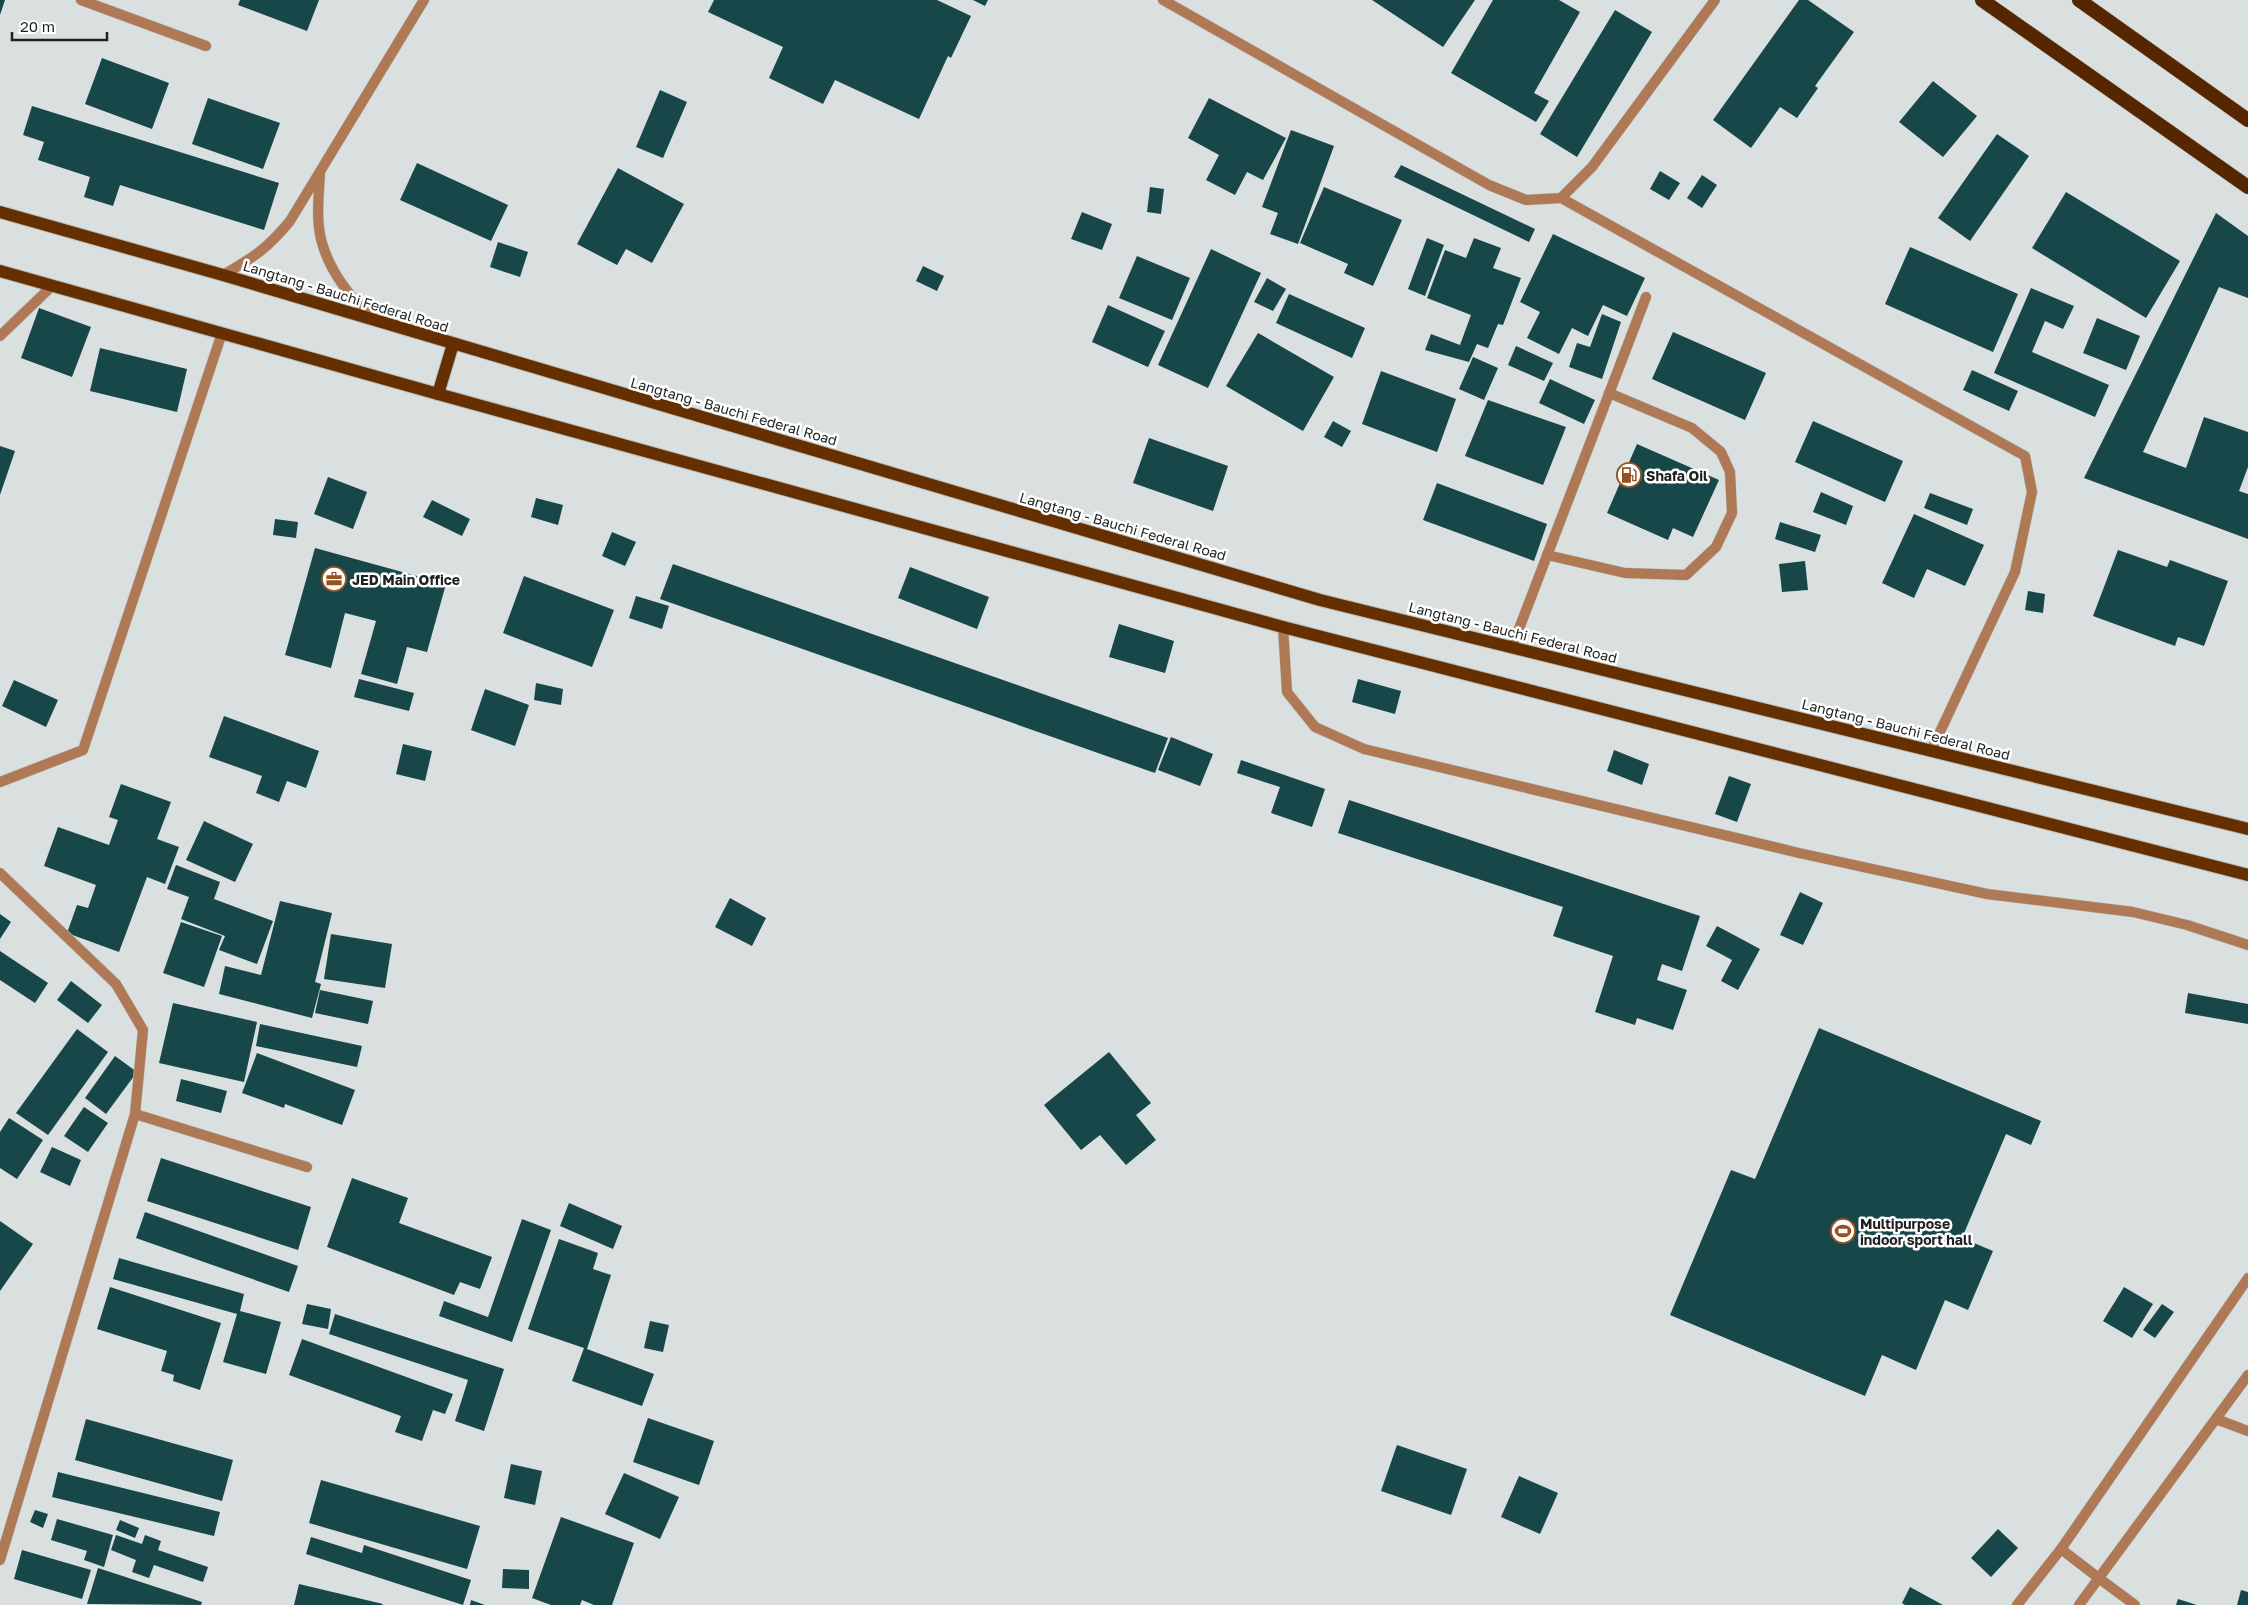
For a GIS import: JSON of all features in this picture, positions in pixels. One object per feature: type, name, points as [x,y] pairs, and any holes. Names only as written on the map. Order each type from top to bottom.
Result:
[{"type":"highway","points":[[1982,0],[2248,187]]},
{"type":"highway","points":[[2079,0],[2248,120]]},
{"type":"main road","name":"Langtang - Bauchi Federal Road","points":[[0,212],[223,275],[1320,600],[2248,829]]},
{"type":"main road","points":[[0,271],[1282,627],[2248,875]]},
{"type":"main road","points":[[438,394],[453,344]]},
{"type":"street","points":[[81,0],[206,46]]},
{"type":"street","points":[[223,275],[252,259],[271,244],[290,220],[424,0]]},
{"type":"street","points":[[1163,0],[1489,185],[1526,200],[1561,198],[2025,456],[2032,492],[2014,572],[1931,751]]},
{"type":"street","points":[[1561,198],[1592,167],[1714,0]]},
{"type":"street","points":[[320,171],[318,217],[322,246],[338,278],[360,306],[374,320]]},
{"type":"street","points":[[0,336],[53,285]]},
{"type":"street","points":[[1512,647],[1646,297]]},
{"type":"street","points":[[0,782],[83,750],[222,333]]},
{"type":"street","points":[[1547,555],[1624,573],[1686,575],[1716,547],[1732,513],[1730,472],[1722,452],[1692,428],[1609,392]]},
{"type":"street","points":[[1282,627],[1287,692],[1315,727],[1364,749],[1799,853],[1987,894],[2133,912],[2187,925],[2248,945]]},
{"type":"street","points":[[0,873],[116,984],[144,1030],[135,1114],[0,1560]]},
{"type":"street","points":[[135,1114],[307,1167]]},
{"type":"street","points":[[2017,1605],[2061,1549],[2248,1278]]},
{"type":"street","points":[[2079,1605],[2100,1579],[2248,1375]]},
{"type":"street","points":[[2216,1419],[2248,1431]]},
{"type":"street","points":[[2061,1549],[2134,1605]]},
{"type":"building","points":[[0,0],[5,0],[0,15]]},
{"type":"building","points":[[240,0],[319,0],[307,31],[238,5]]},
{"type":"building","points":[[714,0],[937,0],[971,16],[951,58],[948,56],[919,119],[835,80],[823,104],[769,78],[783,47],[708,12]]},
{"type":"building","points":[[973,0],[988,0],[985,6]]},
{"type":"building","points":[[1372,0],[1475,0],[1443,47]]},
{"type":"building","points":[[1493,0],[1559,0],[1580,12],[1534,93],[1549,101],[1536,122],[1451,73]]},
{"type":"building","points":[[1799,0],[1808,0],[1854,32],[1815,86],[1818,88],[1797,118],[1780,107],[1751,148],[1713,120]]},
{"type":"building","points":[[1615,10],[1652,32],[1577,157],[1540,134]]},
{"type":"building","points":[[102,58],[169,83],[152,129],[85,104]]},
{"type":"building","points":[[1933,81],[1977,116],[1943,157],[1899,122]]},
{"type":"building","points":[[660,90],[687,102],[663,158],[636,147]]},
{"type":"building","points":[[208,98],[280,123],[263,169],[192,144]]},
{"type":"building","points":[[1209,98],[1286,138],[1263,180],[1247,172],[1235,195],[1206,180],[1219,155],[1188,138]]},
{"type":"building","points":[[32,106],[279,183],[264,230],[120,185],[113,206],[84,197],[90,177],[38,160],[44,142],[23,135]]},
{"type":"building","points":[[1291,130],[1334,146],[1298,244],[1270,234],[1278,213],[1262,207]]},
{"type":"building","points":[[1997,134],[2029,156],[1970,241],[1938,218]]},
{"type":"building","points":[[417,163],[508,205],[491,241],[400,200]]},
{"type":"building","points":[[1401,165],[1535,229],[1529,242],[1394,177]]},
{"type":"building","points":[[618,168],[684,204],[652,263],[626,249],[617,265],[577,244]]},
{"type":"building","points":[[1660,171],[1680,183],[1669,200],[1650,189]]},
{"type":"building","points":[[1702,175],[1717,185],[1702,208],[1687,198]]},
{"type":"building","points":[[1150,187],[1164,189],[1161,214],[1147,212]]},
{"type":"building","points":[[1324,187],[1402,220],[1373,286],[1344,273],[1348,264],[1300,243]]},
{"type":"building","points":[[2066,192],[2180,261],[2146,318],[2032,248]]},
{"type":"building","points":[[1082,212],[1112,224],[1102,250],[1071,239]]},
{"type":"building","points":[[2216,213],[2248,236],[2248,298],[2219,287],[2143,452],[2186,468],[2204,417],[2248,432],[2248,467],[2239,491],[2248,494],[2248,539],[2084,478]]},
{"type":"building","points":[[1553,234],[1645,278],[1627,316],[1603,305],[1588,336],[1572,328],[1559,354],[1527,338],[1540,312],[1520,302]]},
{"type":"building","points":[[1427,238],[1444,245],[1425,296],[1408,289]]},
{"type":"building","points":[[1474,238],[1501,248],[1493,268],[1521,278],[1503,325],[1498,324],[1488,348],[1477,344],[1469,362],[1425,350],[1431,334],[1460,345],[1471,315],[1427,298],[1445,250],[1466,258]]},
{"type":"building","points":[[498,242],[528,252],[520,277],[490,267]]},
{"type":"building","points":[[1910,247],[2018,294],[1993,352],[1885,304]]},
{"type":"building","points":[[1211,249],[1261,273],[1208,388],[1158,365]]},
{"type":"building","points":[[1137,256],[1190,278],[1172,320],[1119,298]]},
{"type":"building","points":[[923,266],[944,276],[937,291],[916,281]]},
{"type":"building","points":[[1267,278],[1286,289],[1273,311],[1254,302]]},
{"type":"building","points":[[2031,288],[2074,306],[2063,329],[2045,321],[2032,352],[2109,385],[2095,417],[1994,373]]},
{"type":"building","points":[[1289,294],[1365,328],[1352,358],[1276,323]]},
{"type":"building","points":[[1108,305],[1165,331],[1148,367],[1092,342]]},
{"type":"building","points":[[39,308],[91,327],[72,377],[21,358]]},
{"type":"building","points":[[1602,314],[1621,322],[1602,379],[1569,367],[1577,343],[1590,347]]},
{"type":"building","points":[[2097,318],[2140,336],[2126,370],[2083,353]]},
{"type":"building","points":[[1673,332],[1766,373],[1745,420],[1652,379]]},
{"type":"building","points":[[1258,333],[1334,377],[1303,431],[1226,386]]},
{"type":"building","points":[[1516,346],[1553,363],[1544,381],[1508,365]]},
{"type":"building","points":[[100,348],[187,369],[177,412],[90,391]]},
{"type":"building","points":[[1473,357],[1498,368],[1484,400],[1459,389]]},
{"type":"building","points":[[1972,370],[2018,391],[2009,411],[1963,390]]},
{"type":"building","points":[[1381,371],[1456,399],[1437,452],[1362,424]]},
{"type":"building","points":[[1550,379],[1595,400],[1584,424],[1539,403]]},
{"type":"building","points":[[1488,400],[1566,427],[1543,485],[1465,456]]},
{"type":"building","points":[[1333,421],[1351,431],[1342,447],[1324,437]]},
{"type":"building","points":[[1813,421],[1903,461],[1885,502],[1795,462]]},
{"type":"building","points":[[1149,438],[1228,466],[1213,511],[1133,483]]},
{"type":"building","points":[[1637,444],[1719,480],[1693,537],[1673,528],[1668,540],[1607,513]]},
{"type":"building","points":[[0,446],[15,451],[0,495]]},
{"type":"building","points":[[328,477],[367,492],[353,529],[314,514]]},
{"type":"building","points":[[1437,483],[1547,524],[1534,561],[1423,520]]},
{"type":"building","points":[[1821,492],[1853,506],[1846,525],[1813,512]]},
{"type":"building","points":[[1930,493],[1973,509],[1967,525],[1924,508]]},
{"type":"building","points":[[536,498],[563,505],[558,525],[531,517]]},
{"type":"building","points":[[432,500],[470,519],[462,536],[423,517]]},
{"type":"building","points":[[1914,514],[1984,545],[1965,586],[1927,569],[1914,598],[1882,583]]},
{"type":"building","points":[[275,519],[298,522],[296,538],[273,535]]},
{"type":"building","points":[[1780,522],[1821,535],[1815,552],[1775,539]]},
{"type":"building","points":[[612,532],[636,542],[625,566],[602,556]]},
{"type":"building","points":[[315,548],[446,584],[427,652],[407,647],[397,684],[361,674],[376,621],[345,613],[331,668],[285,655]]},
{"type":"building","points":[[2118,550],[2167,567],[2170,560],[2228,581],[2204,646],[2178,637],[2175,646],[2093,616]]},
{"type":"building","points":[[1805,561],[1808,590],[1782,592],[1779,564]]},
{"type":"building","points":[[673,564],[1168,738],[1155,773],[660,599]]},
{"type":"building","points":[[910,567],[989,597],[977,629],[898,598]]},
{"type":"building","points":[[524,576],[614,610],[592,667],[503,633]]},
{"type":"building","points":[[2028,591],[2045,594],[2043,613],[2025,610]]},
{"type":"building","points":[[636,596],[669,606],[662,629],[629,618]]},
{"type":"building","points":[[1119,624],[1174,641],[1165,673],[1109,657]]},
{"type":"building","points":[[359,679],[414,693],[409,711],[354,697]]},
{"type":"building","points":[[1358,679],[1401,691],[1395,714],[1352,702]]},
{"type":"building","points":[[14,680],[58,700],[46,727],[2,706]]},
{"type":"building","points":[[536,683],[563,689],[561,705],[534,700]]},
{"type":"building","points":[[485,689],[529,705],[515,746],[471,730]]},
{"type":"building","points":[[224,716],[319,751],[306,788],[287,781],[279,802],[256,793],[262,776],[209,757]]},
{"type":"building","points":[[1171,737],[1213,754],[1200,786],[1158,770]]},
{"type":"building","points":[[403,744],[432,751],[425,781],[396,774]]},
{"type":"building","points":[[1614,750],[1649,764],[1642,785],[1607,771]]},
{"type":"building","points":[[1241,760],[1325,789],[1312,827],[1271,813],[1280,787],[1237,773]]},
{"type":"building","points":[[1729,776],[1751,784],[1737,822],[1715,814]]},
{"type":"building","points":[[121,784],[171,802],[157,839],[179,847],[165,884],[147,877],[119,952],[67,933],[77,905],[88,908],[96,885],[44,866],[58,827],[109,845],[118,820],[109,817]]},
{"type":"building","points":[[1349,800],[1700,916],[1682,971],[1662,964],[1657,980],[1687,990],[1673,1030],[1637,1018],[1635,1025],[1595,1012],[1613,956],[1553,936],[1563,907],[1338,833]]},
{"type":"building","points":[[204,821],[253,844],[235,882],[186,860]]},
{"type":"building","points":[[176,865],[220,882],[214,899],[273,921],[257,964],[219,950],[225,936],[181,919],[189,897],[167,889]]},
{"type":"building","points":[[1800,892],[1823,903],[1803,945],[1780,935]]},
{"type":"building","points":[[730,898],[766,918],[752,946],[715,927]]},
{"type":"building","points":[[280,901],[332,913],[315,982],[321,984],[312,1018],[219,994],[225,966],[261,975]]},
{"type":"building","points":[[0,914],[11,922],[0,939]]},
{"type":"building","points":[[181,922],[222,936],[204,987],[163,973]]},
{"type":"building","points":[[1717,926],[1760,949],[1738,990],[1721,981],[1732,960],[1706,946]]},
{"type":"building","points":[[331,934],[392,944],[385,988],[324,979]]},
{"type":"building","points":[[0,951],[48,983],[35,1003],[0,980]]},
{"type":"building","points":[[71,981],[102,1005],[88,1023],[57,1000]]},
{"type":"building","points":[[320,990],[373,1001],[368,1024],[315,1013]]},
{"type":"building","points":[[2188,993],[2248,1004],[2248,1024],[2185,1013]]},
{"type":"building","points":[[173,1003],[257,1022],[244,1082],[159,1063]]},
{"type":"building","points":[[260,1024],[362,1046],[357,1067],[256,1046]]},
{"type":"building","points":[[1819,1028],[2041,1121],[2031,1145],[2006,1134],[1962,1238],[1993,1251],[1968,1310],[1945,1300],[1916,1370],[1882,1355],[1865,1396],[1670,1315],[1731,1170],[1755,1179]]},
{"type":"building","points":[[77,1029],[108,1052],[48,1135],[16,1113]]},
{"type":"building","points":[[1109,1052],[1151,1103],[1136,1115],[1156,1140],[1126,1165],[1100,1135],[1081,1150],[1044,1105]]},
{"type":"building","points":[[257,1053],[355,1090],[342,1125],[285,1104],[284,1108],[242,1093]]},
{"type":"building","points":[[115,1056],[137,1072],[106,1114],[85,1098]]},
{"type":"building","points":[[181,1079],[227,1091],[221,1113],[176,1101]]},
{"type":"building","points":[[84,1107],[108,1123],[88,1152],[64,1136]]},
{"type":"building","points":[[9,1118],[43,1140],[17,1179],[0,1168],[0,1132]]},
{"type":"building","points":[[52,1147],[81,1160],[70,1186],[40,1172]]},
{"type":"building","points":[[161,1158],[311,1207],[298,1250],[147,1201]]},
{"type":"building","points":[[352,1178],[408,1198],[399,1223],[492,1257],[480,1289],[460,1282],[454,1295],[327,1247]]},
{"type":"building","points":[[569,1203],[622,1226],[613,1249],[560,1226]]},
{"type":"building","points":[[145,1212],[298,1266],[289,1292],[136,1238]]},
{"type":"building","points":[[522,1219],[551,1230],[512,1342],[439,1316],[444,1301],[488,1317]]},
{"type":"building","points":[[0,1221],[33,1244],[0,1291]]},
{"type":"building","points":[[559,1239],[598,1253],[593,1269],[611,1275],[587,1349],[654,1374],[642,1406],[572,1381],[584,1348],[528,1329]]},
{"type":"building","points":[[119,1258],[244,1294],[240,1311],[281,1322],[266,1374],[223,1362],[237,1314],[113,1279]]},
{"type":"building","points":[[110,1287],[221,1323],[200,1390],[173,1381],[174,1375],[161,1371],[167,1351],[97,1329]]},
{"type":"building","points":[[2124,1287],[2153,1304],[2132,1338],[2103,1321]]},
{"type":"building","points":[[307,1304],[331,1309],[328,1329],[302,1324]]},
{"type":"building","points":[[2162,1304],[2174,1312],[2155,1338],[2143,1330]]},
{"type":"building","points":[[335,1314],[504,1369],[484,1431],[455,1421],[468,1380],[329,1334]]},
{"type":"building","points":[[650,1321],[669,1325],[663,1352],[644,1348]]},
{"type":"building","points":[[302,1339],[453,1394],[445,1414],[433,1410],[422,1441],[395,1432],[401,1416],[289,1375]]},
{"type":"building","points":[[648,1418],[714,1441],[699,1485],[633,1462]]},
{"type":"building","points":[[86,1419],[233,1460],[222,1501],[75,1460]]},
{"type":"building","points":[[1397,1445],[1467,1469],[1451,1515],[1381,1491]]},
{"type":"building","points":[[511,1464],[542,1471],[535,1505],[504,1498]]},
{"type":"building","points":[[58,1472],[220,1512],[214,1536],[52,1497]]},
{"type":"building","points":[[624,1473],[679,1497],[660,1539],[605,1514]]},
{"type":"building","points":[[1519,1476],[1558,1493],[1540,1534],[1501,1517]]},
{"type":"building","points":[[321,1480],[480,1526],[467,1569],[309,1523]]},
{"type":"building","points":[[35,1510],[48,1514],[43,1528],[30,1522]]},
{"type":"building","points":[[561,1517],[634,1543],[612,1605],[594,1605],[582,1600],[580,1605],[551,1605],[532,1598]]},
{"type":"building","points":[[57,1519],[113,1535],[104,1567],[84,1560],[87,1551],[51,1540]]},
{"type":"building","points":[[120,1520],[139,1528],[135,1538],[116,1530]]},
{"type":"building","points":[[1998,1529],[2018,1548],[1991,1577],[1971,1558]]},
{"type":"building","points":[[116,1535],[142,1544],[145,1535],[161,1541],[158,1550],[208,1567],[203,1582],[154,1565],[149,1578],[132,1572],[136,1560],[111,1550]]},
{"type":"building","points":[[311,1537],[362,1553],[364,1545],[471,1580],[463,1605],[306,1554]]},
{"type":"building","points":[[22,1550],[91,1570],[82,1599],[14,1579]]},
{"type":"building","points":[[98,1568],[202,1602],[201,1605],[87,1604]]},
{"type":"building","points":[[503,1569],[529,1570],[529,1589],[502,1588]]},
{"type":"building","points":[[299,1584],[383,1604],[294,1605]]},
{"type":"building","points":[[1910,1587],[1943,1605],[1905,1605],[1902,1603]]},
{"type":"building","points":[[2241,1590],[2248,1592],[2248,1605],[2237,1605]]},
{"type":"building","points":[[2178,1599],[2197,1605],[2176,1605]]},
{"type":"building","points":[[471,1600],[485,1605],[470,1605]]},
{"type":"place","name":"Shafa Oil","points":[[1629,475]]},
{"type":"place","name":"JED Main Office","points":[[334,579]]},
{"type":"place","name":"Multipurpose indoor sport hall","points":[[1843,1231]]}]
